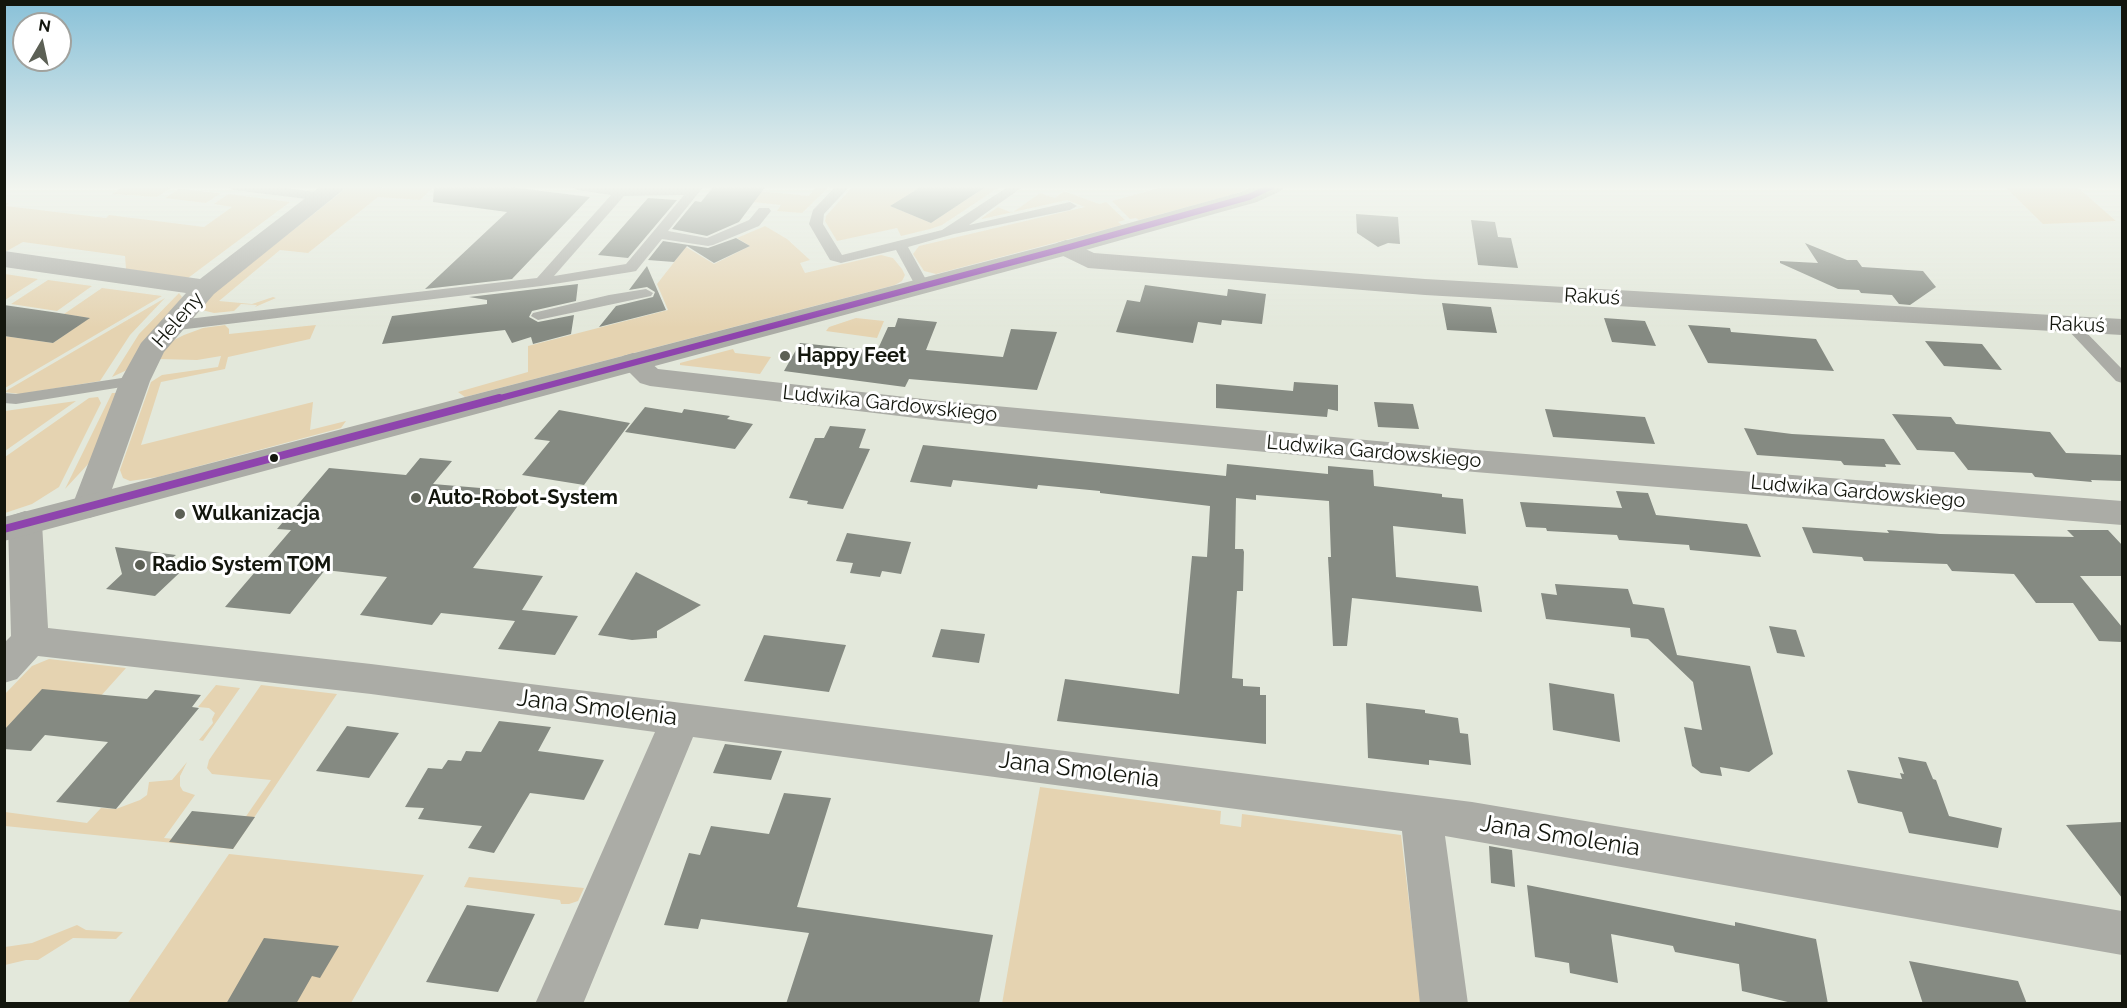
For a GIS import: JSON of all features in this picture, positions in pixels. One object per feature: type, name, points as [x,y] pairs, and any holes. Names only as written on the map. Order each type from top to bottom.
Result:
[{"type":"street","name":"Heleny","points":[[89,506],[135,381],[151,349],[205,288],[277,233]]},
{"type":"street","points":[[15,526],[1120,233]]},
{"type":"street","name":"Rakuś","points":[[1066,248],[1088,260],[1425,287],[2072,326],[2122,327]]},
{"type":"street","points":[[4,259],[205,288]]},
{"type":"street","name":"Ludwika Gardowskiego","points":[[633,362],[650,377],[953,412],[1487,462],[2122,513]]},
{"type":"street","name":"Jana Smolenia","points":[[15,526],[17,654],[359,678],[1420,815],[1687,856],[2122,933]]},
{"type":"street","points":[[559,1004],[681,718]]},
{"type":"street","points":[[1420,815],[1444,1004]]},
{"type":"lane","points":[[541,282],[584,233]]},
{"type":"lane","points":[[170,326],[602,273],[631,268],[659,234],[708,243],[731,233]]},
{"type":"lane","points":[[821,233],[835,257],[841,259],[947,233]]},
{"type":"lane","points":[[900,245],[922,285]]},
{"type":"lane","points":[[602,273],[609,299]]},
{"type":"lane","points":[[538,316],[609,299],[646,293]]},
{"type":"lane","points":[[2072,326],[2122,378]]},
{"type":"lane","points":[[4,398],[16,399],[135,381]]},
{"type":"shaded area","points":[[5,233],[248,233],[188,278],[126,269],[125,256],[23,242],[5,252]]},
{"type":"shaded area","points":[[289,233],[333,233],[308,253],[280,250],[219,301],[252,304],[276,298],[255,307],[257,305],[241,304],[234,311],[214,313],[202,310],[201,306],[207,298]]},
{"type":"shaded area","points":[[749,233],[777,233],[810,260],[800,263],[805,273],[881,255],[893,258],[905,275],[902,281],[895,285],[465,397],[458,392],[528,372],[528,346],[668,310],[657,284],[686,247],[714,264],[750,246],[737,238]]},
{"type":"shaded area","points":[[832,233],[874,233],[837,241]]},
{"type":"shaded area","points":[[974,233],[1091,233],[936,274],[924,271],[913,254],[919,246]]},
{"type":"shaded area","points":[[5,274],[38,279],[5,300]]},
{"type":"shaded area","points":[[48,280],[92,286],[57,311],[11,304]]},
{"type":"shaded area","points":[[102,288],[162,296],[5,388],[4,336],[53,343],[89,318],[64,314]]},
{"type":"shaded area","points":[[179,293],[182,297],[180,301],[127,370],[112,377],[139,334]]},
{"type":"shaded area","points":[[165,298],[130,335],[100,381],[20,394],[4,392]]},
{"type":"shaded area","points":[[856,318],[884,321],[877,338],[826,331],[829,327]]},
{"type":"shaded area","points":[[225,325],[229,329],[229,334],[316,325],[310,339],[228,357],[225,369],[161,382],[141,445],[313,402],[310,430],[346,421],[341,428],[158,477],[130,481],[123,478],[120,470],[151,382],[162,375],[218,367],[221,356],[197,360],[159,359],[170,342],[203,328]]},
{"type":"shaded area","points":[[733,349],[735,353],[771,357],[760,374],[680,365],[680,363]]},
{"type":"shaded area","points":[[112,393],[117,393],[90,462],[65,489]]},
{"type":"shaded area","points":[[98,397],[101,403],[59,487],[32,504],[5,513],[5,457],[89,398]]},
{"type":"shaded area","points":[[76,401],[5,451],[5,411]]},
{"type":"shaded area","points":[[49,659],[126,668],[99,698],[41,691],[5,729],[4,695],[32,666]]},
{"type":"shaded area","points":[[216,685],[240,688],[203,741],[199,740],[213,723],[215,713],[209,708],[198,707]]},
{"type":"shaded area","points":[[261,685],[337,694],[233,849],[5,826],[5,812],[87,823],[101,808],[116,809],[140,800],[147,795],[149,782],[172,780],[187,762],[180,776],[180,786],[183,791],[195,795],[164,838],[227,844],[271,780],[212,774],[207,768],[209,760]]},
{"type":"shaded area","points":[[1040,787],[1221,811],[1220,824],[1241,827],[1242,814],[1401,835],[1421,1003],[1002,1004]]},
{"type":"shaded area","points":[[229,854],[424,875],[351,1003],[127,1004]]},
{"type":"shaded area","points":[[469,877],[584,888],[578,901],[561,904],[560,900],[464,887]]},
{"type":"shaded area","points":[[77,925],[86,930],[123,932],[116,939],[73,938],[38,960],[5,965],[5,947],[32,943]]},
{"type":"building","points":[[485,233],[556,233],[512,279],[425,289]]},
{"type":"building","points":[[617,233],[649,233],[628,258],[598,255]]},
{"type":"building","points":[[692,233],[714,233],[707,236]]},
{"type":"building","points":[[1357,233],[1399,233],[1400,244],[1388,243],[1378,247]]},
{"type":"building","points":[[1473,233],[1497,233],[1498,237],[1511,238],[1518,268],[1478,265]]},
{"type":"building","points":[[736,238],[750,246],[714,263],[687,246],[674,262],[648,260],[663,241],[708,248]]},
{"type":"building","points":[[1805,243],[1847,260],[1857,260],[1862,267],[1923,271],[1936,287],[1910,305],[1899,304],[1892,295],[1838,289],[1780,263],[1780,261],[1818,263]]},
{"type":"building","points":[[647,266],[666,310],[599,327],[616,306],[653,297],[655,292],[647,287],[629,290]]},
{"type":"building","points":[[578,284],[576,301],[532,311],[529,317],[538,322],[574,315],[571,334],[533,344],[531,337],[512,343],[505,330],[382,344],[392,316],[487,304],[487,300],[469,297]]},
{"type":"building","points":[[1145,285],[1227,296],[1228,289],[1266,294],[1262,324],[1222,320],[1221,325],[1198,322],[1193,343],[1116,332],[1127,300],[1140,302]]},
{"type":"building","points":[[1442,303],[1491,307],[1497,333],[1447,330]]},
{"type":"building","points":[[4,305],[90,318],[53,343],[4,336]]},
{"type":"building","points":[[898,318],[937,322],[926,350],[1003,357],[1011,329],[1057,332],[1037,390],[909,379],[905,387],[784,371],[800,343],[877,351],[888,327],[895,327]]},
{"type":"building","points":[[1604,318],[1645,321],[1656,346],[1612,342]]},
{"type":"building","points":[[1688,325],[1730,328],[1731,332],[1816,339],[1834,371],[1708,363]]},
{"type":"building","points":[[1925,341],[1982,344],[2002,370],[1944,366]]},
{"type":"building","points":[[1294,382],[1338,385],[1338,411],[1328,409],[1327,417],[1216,408],[1216,384],[1293,391]]},
{"type":"building","points":[[1374,402],[1413,404],[1419,429],[1378,427]]},
{"type":"building","points":[[645,407],[682,413],[684,409],[730,416],[727,419],[753,424],[735,449],[625,432]]},
{"type":"building","points":[[1545,409],[1645,417],[1655,444],[1553,437]]},
{"type":"building","points":[[559,410],[630,423],[584,485],[522,475],[550,441],[534,439]]},
{"type":"building","points":[[1892,414],[1951,417],[1956,424],[2050,432],[2066,453],[2122,455],[2122,481],[2091,480],[2092,482],[2035,477],[2032,473],[1968,470],[1954,452],[1917,450]]},
{"type":"building","points":[[830,426],[866,429],[859,448],[870,449],[843,509],[807,504],[808,501],[789,498],[815,438],[824,438]]},
{"type":"building","points":[[1744,428],[1792,434],[1884,439],[1901,465],[1885,464],[1886,467],[1844,465],[1841,461],[1757,455]]},
{"type":"building","points":[[923,445],[1226,476],[1227,464],[1328,474],[1328,466],[1373,470],[1374,486],[1442,494],[1442,497],[1463,499],[1466,534],[1393,526],[1396,577],[1478,586],[1482,612],[1352,598],[1347,646],[1333,646],[1328,557],[1331,557],[1329,501],[1256,495],[1256,500],[1236,498],[1235,549],[1243,549],[1244,552],[1243,591],[1237,591],[1232,678],[1243,679],[1243,686],[1260,687],[1260,695],[1266,695],[1266,744],[1057,721],[1065,679],[1179,694],[1192,556],[1207,557],[1210,506],[1038,485],[1037,489],[953,480],[951,487],[910,482]]},
{"type":"building","points":[[420,458],[452,461],[433,484],[516,491],[517,507],[473,568],[543,576],[522,610],[578,616],[555,655],[498,649],[515,621],[441,613],[432,625],[360,615],[387,577],[325,570],[290,614],[225,607],[291,530],[277,529],[329,468],[406,475]]},
{"type":"building","points":[[1616,491],[1648,493],[1656,515],[1747,524],[1761,557],[1690,550],[1689,545],[1619,540],[1617,535],[1547,531],[1546,528],[1526,527],[1520,502],[1622,508]]},
{"type":"building","points":[[1802,527],[1889,533],[1887,530],[1940,534],[2074,537],[2067,530],[2108,530],[2122,545],[2122,576],[2080,576],[2122,627],[2122,642],[2099,641],[2073,603],[2036,603],[2014,574],[1952,571],[1947,564],[1864,561],[1862,557],[1813,553]]},
{"type":"building","points":[[847,533],[911,542],[901,574],[882,571],[880,577],[850,573],[853,563],[836,561]]},
{"type":"building","points":[[115,547],[176,555],[172,558],[191,562],[155,596],[106,589],[122,574]]},
{"type":"building","points":[[636,572],[701,605],[657,631],[657,638],[632,640],[598,635]]},
{"type":"building","points":[[1555,584],[1628,589],[1633,604],[1664,608],[1677,655],[1750,666],[1773,754],[1749,772],[1720,767],[1722,776],[1701,773],[1692,766],[1684,727],[1702,730],[1693,682],[1648,639],[1631,637],[1630,628],[1546,619],[1541,593],[1557,595]]},
{"type":"building","points":[[1769,626],[1796,630],[1805,657],[1777,653]]},
{"type":"building","points":[[941,629],[985,634],[979,663],[932,657]]},
{"type":"building","points":[[764,635],[846,645],[829,692],[744,681]]},
{"type":"building","points":[[1549,683],[1614,694],[1620,742],[1553,730]]},
{"type":"building","points":[[42,689],[147,699],[155,690],[201,695],[192,707],[199,708],[116,809],[56,802],[108,742],[45,735],[31,751],[4,749],[4,730]]},
{"type":"building","points":[[1366,703],[1425,710],[1425,713],[1458,718],[1460,733],[1468,734],[1471,765],[1429,760],[1429,765],[1368,758]]},
{"type":"building","points":[[499,721],[551,727],[538,751],[604,760],[584,800],[530,793],[494,853],[468,848],[482,826],[418,819],[424,808],[405,807],[428,768],[442,769],[448,760],[461,761],[466,751],[481,752]]},
{"type":"building","points":[[347,726],[399,733],[369,778],[316,771]]},
{"type":"building","points":[[725,744],[782,751],[771,780],[713,773]]},
{"type":"building","points":[[1898,757],[1926,762],[1933,779],[1936,780],[1949,816],[2002,828],[1998,848],[1909,833],[1902,812],[1858,803],[1847,770],[1902,779],[1900,773],[1904,774]]},
{"type":"building","points":[[784,793],[831,798],[797,907],[993,935],[979,1004],[786,1004],[809,933],[701,919],[698,929],[664,925],[689,853],[700,855],[711,826],[769,834]]},
{"type":"building","points":[[192,811],[255,817],[233,849],[169,842]]},
{"type":"building","points":[[2122,822],[2122,898],[2066,825]]},
{"type":"building","points":[[1489,846],[1512,850],[1515,887],[1491,883]]},
{"type":"building","points":[[1527,885],[1735,926],[1735,922],[1816,939],[1828,1004],[1796,1004],[1742,991],[1739,964],[1675,952],[1673,946],[1611,934],[1618,983],[1570,973],[1569,963],[1535,957]]},
{"type":"building","points":[[467,905],[535,914],[498,992],[426,982]]},
{"type":"building","points":[[264,938],[339,946],[320,978],[312,976],[296,1004],[226,1004]]},
{"type":"building","points":[[1909,961],[2018,981],[2027,1004],[1923,1004]]},
{"type":"transit line","points":[[4,529],[1120,233]]},
{"type":"place","name":"Happy Feet","points":[[785,356]]},
{"type":"place","name":"Auto-Robot-System","points":[[416,498]]},
{"type":"place","name":"Wulkanizacja","points":[[180,514]]},
{"type":"place","name":"Radio System TOM","points":[[140,565]]}]
